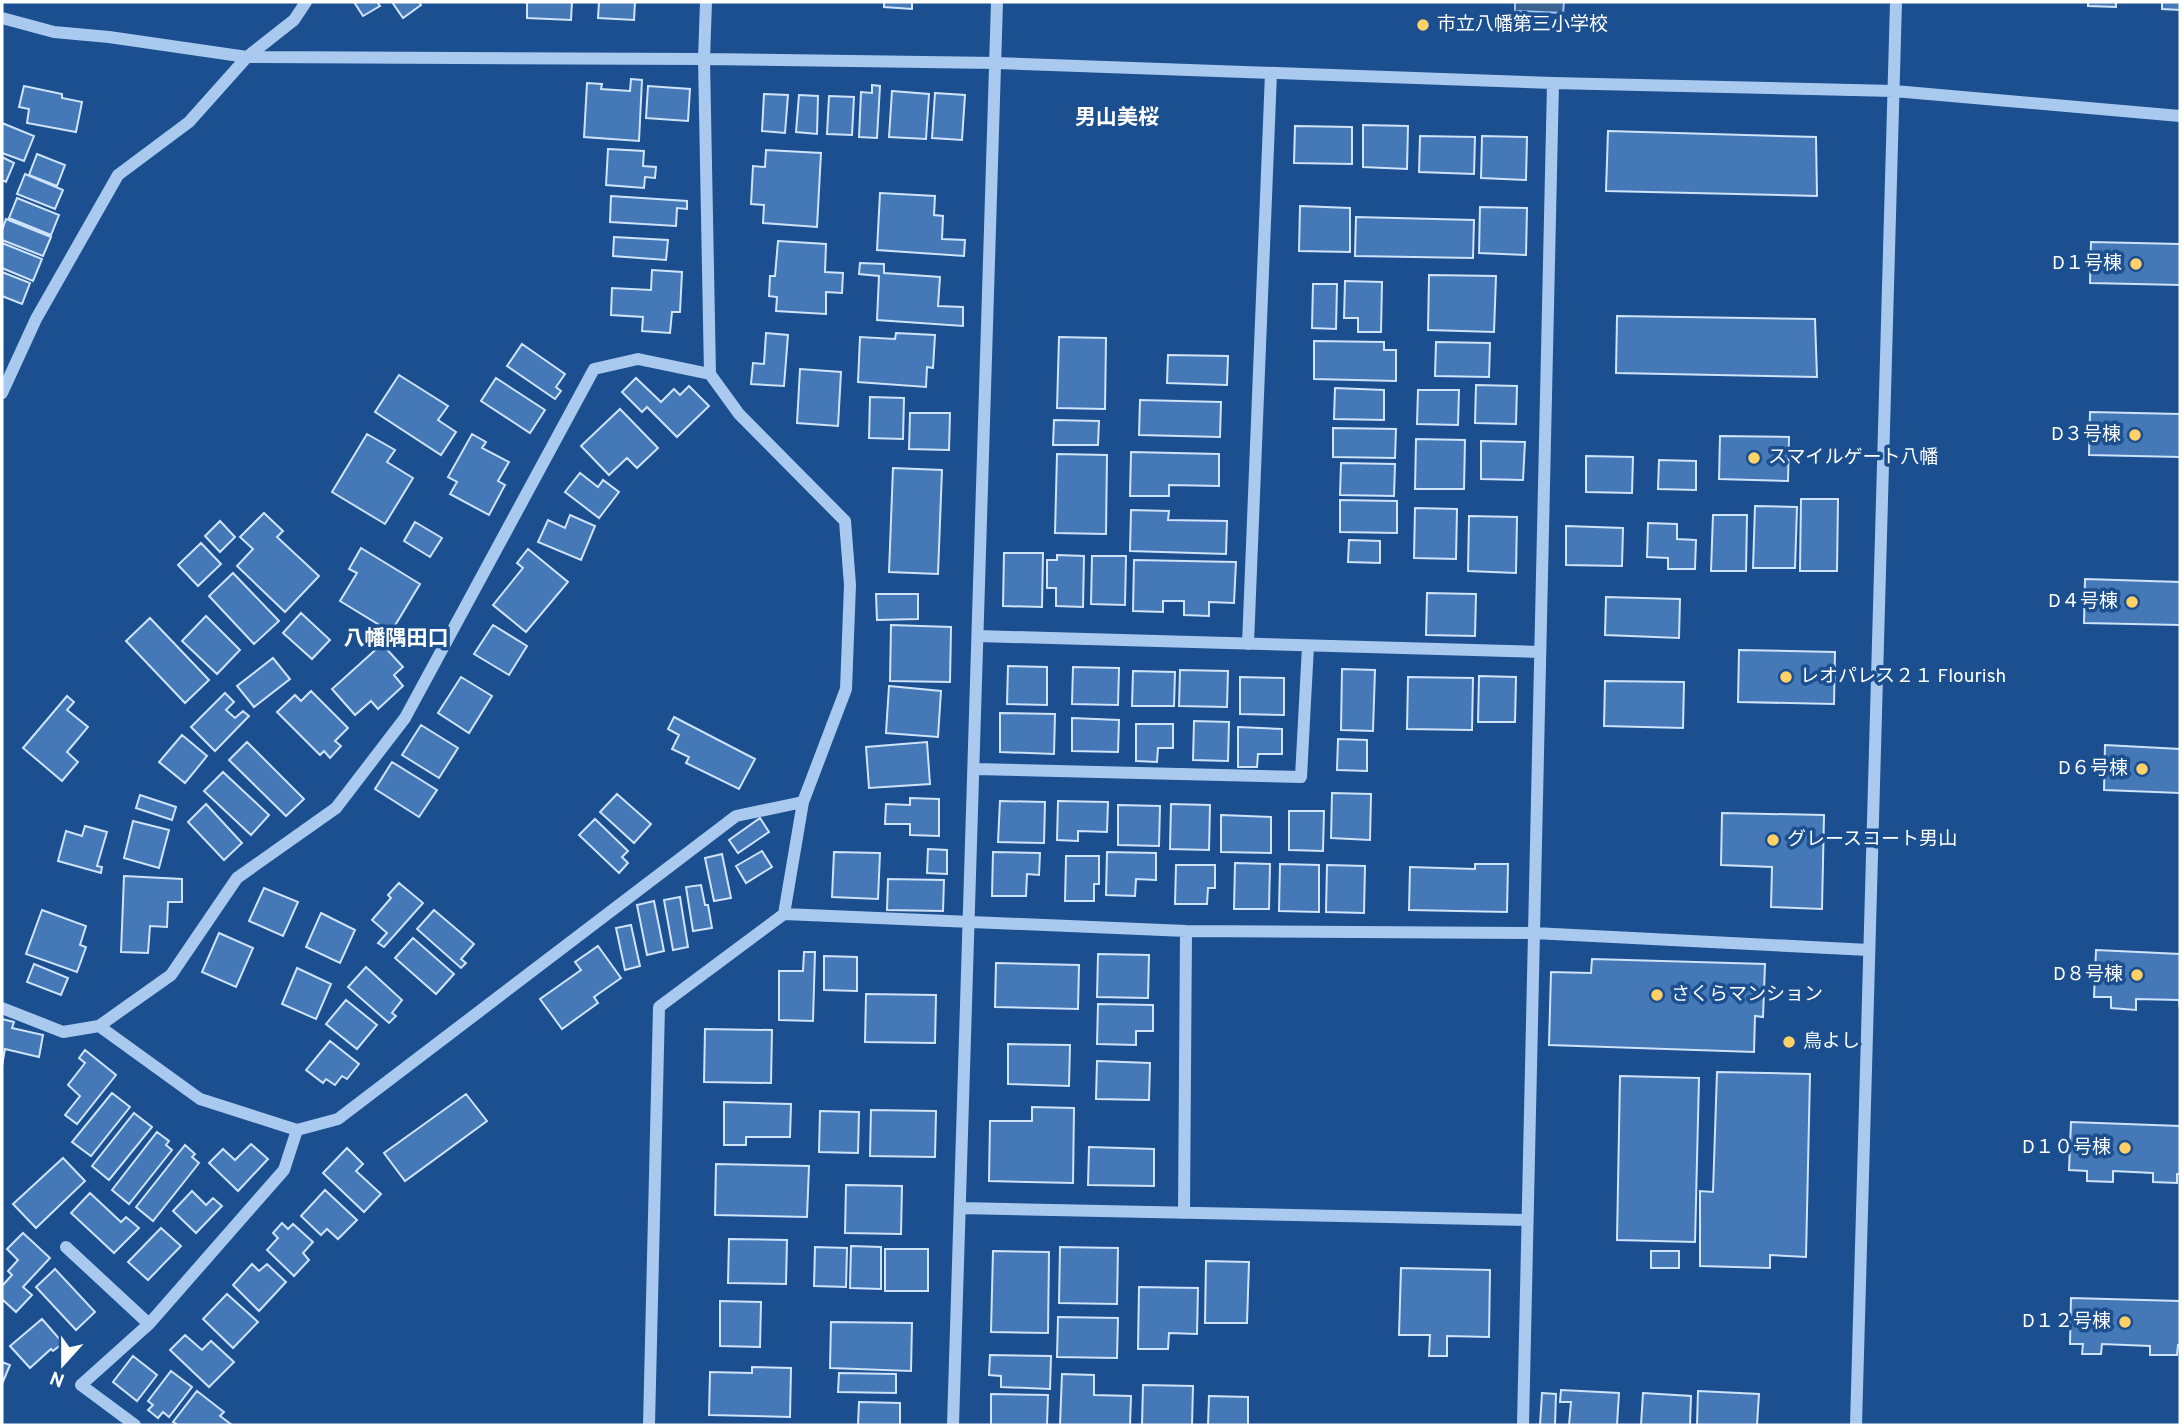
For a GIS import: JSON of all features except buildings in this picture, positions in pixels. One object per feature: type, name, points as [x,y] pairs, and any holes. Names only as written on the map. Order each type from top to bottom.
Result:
[{"type":"street","points":[[2,393],[36,319],[118,175],[189,122],[247,57],[294,20],[306,2]]},
{"type":"street","points":[[706,2],[704,59],[710,374],[739,414],[845,522],[850,585],[846,690],[803,802],[784,914]]},
{"type":"street","points":[[953,1425],[997,2]]},
{"type":"street","points":[[1856,1425],[1896,2]]},
{"type":"street","points":[[2,20],[54,32],[109,37],[247,57],[996,63],[1894,92],[2180,116]]},
{"type":"street","points":[[1248,644],[1271,73]]},
{"type":"street","points":[[1523,1425],[1553,83]]},
{"type":"street","points":[[2,1008],[63,1032],[99,1026],[171,975],[237,878],[336,808],[405,718],[594,369],[638,359],[710,374]]},
{"type":"street","points":[[978,636],[1540,652]]},
{"type":"street","points":[[974,769],[1301,777],[1308,646]]},
{"type":"street","points":[[99,1026],[200,1099],[297,1130],[338,1119],[736,816],[803,802]]},
{"type":"street","points":[[649,1425],[659,1007],[784,914],[1186,931],[1534,933],[1869,950]]},
{"type":"street","points":[[1184,1213],[1186,931]]},
{"type":"street","points":[[135,1425],[81,1385],[149,1324],[284,1170],[297,1130]]},
{"type":"street","points":[[960,1208],[1527,1220]]},
{"type":"street","points":[[66,1247],[149,1324]]},
{"type":"water","points":[[1515,2],[1564,2],[1563,13],[1515,11]]},
{"type":"place","name":"市立八幡第三小学校","points":[[1423,25]]},
{"type":"place","name":"D１号棟","points":[[2136,264]]},
{"type":"place","name":"D３号棟","points":[[2135,435]]},
{"type":"place","name":"スマイルゲート八幡","points":[[1754,458]]},
{"type":"place","name":"D４号棟","points":[[2132,602]]},
{"type":"place","name":"レオパレス２１ Flourish","points":[[1786,677]]},
{"type":"place","name":"D６号棟","points":[[2142,769]]},
{"type":"place","name":"グレースコート男山","points":[[1773,840]]},
{"type":"place","name":"D８号棟","points":[[2137,975]]},
{"type":"place","name":"さくらマンション","points":[[1657,995]]},
{"type":"place","name":"鳥よし","points":[[1789,1042]]},
{"type":"place","name":"D１０号棟","points":[[2125,1148]]},
{"type":"place","name":"D１２号棟","points":[[2125,1322]]},
{"type":"district","name":"男山美桜","points":[[1117,118]]},
{"type":"district","name":"八幡隅田口","points":[[396,639]]}]
